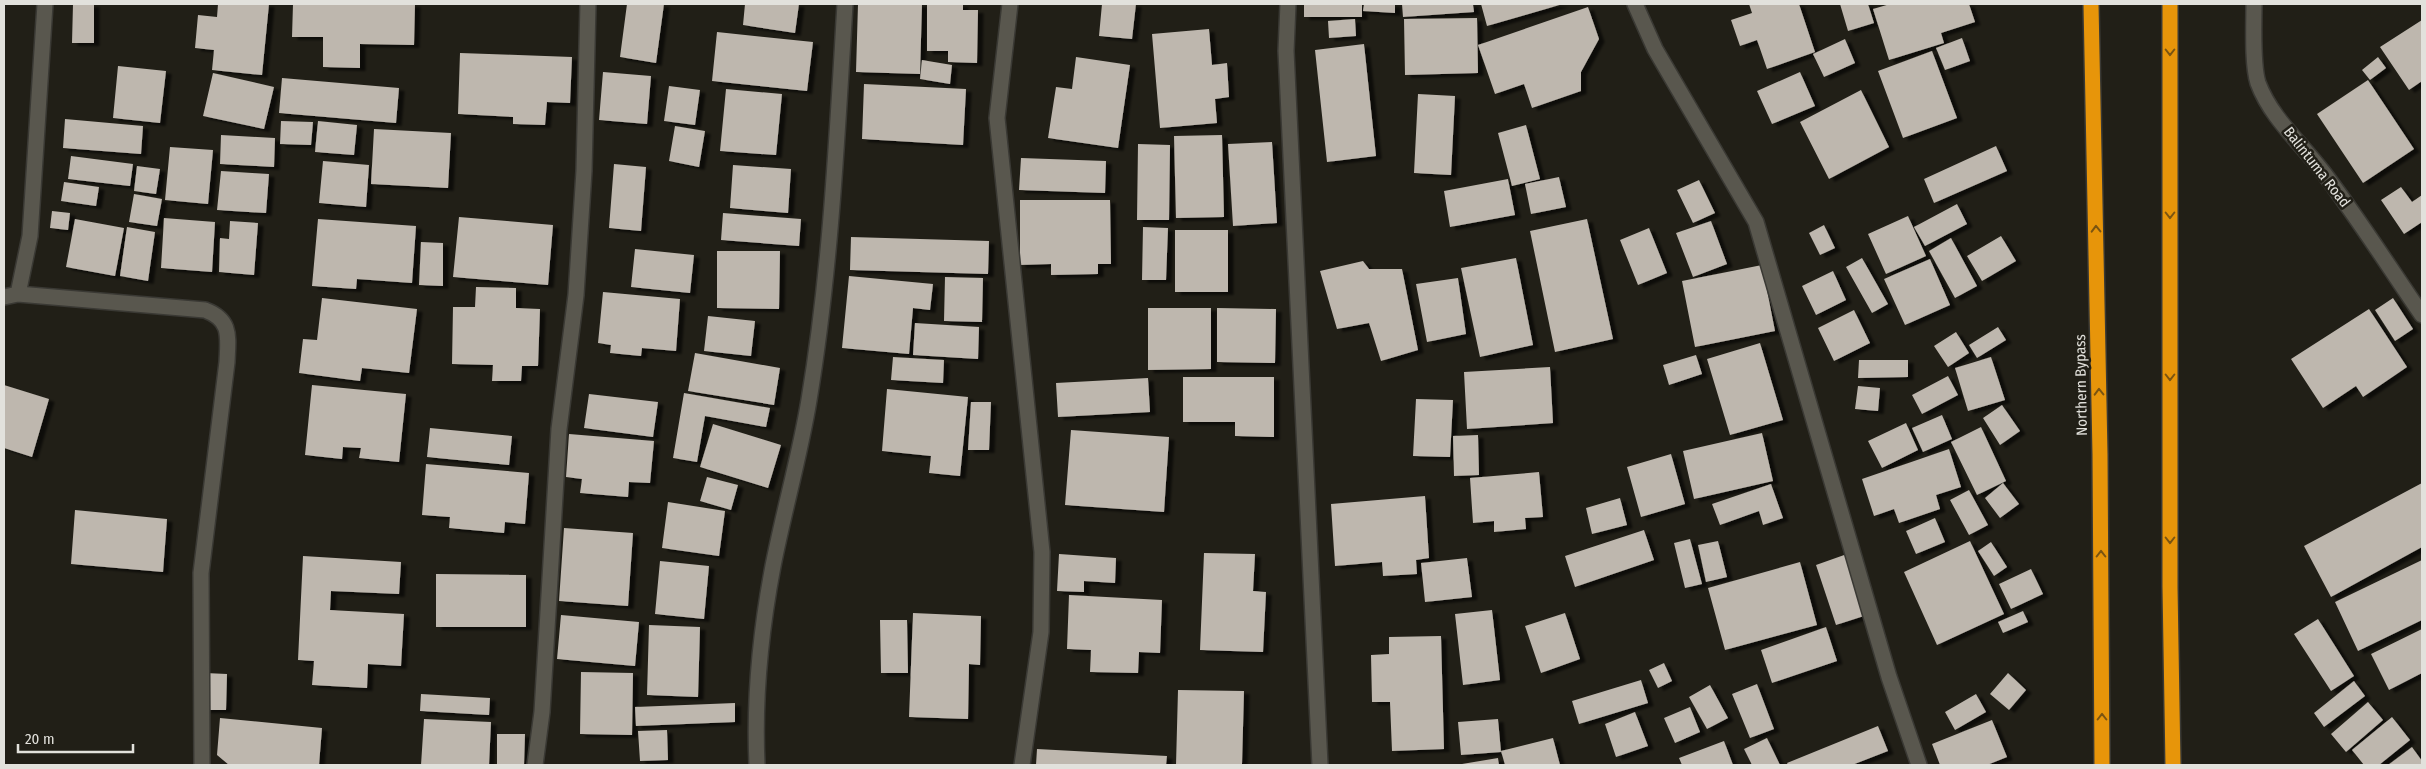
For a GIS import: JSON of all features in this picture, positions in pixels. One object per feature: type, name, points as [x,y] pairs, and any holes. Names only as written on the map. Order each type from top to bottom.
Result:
[{"type":"highway","name":"Northern Bypass","points":[[2092,4],[2100,454],[2102,765]]},
{"type":"highway","points":[[2170,4],[2170,588],[2173,765]]},
{"type":"street","points":[[45,4],[30,236],[11,295],[205,310],[219,315],[225,324],[228,337],[227,362],[201,573],[202,765]]},
{"type":"street","points":[[535,765],[542,712],[559,429],[576,295],[584,171],[588,4]]},
{"type":"street","points":[[757,765],[756,734],[764,626],[773,566],[809,401],[830,246],[846,4]]},
{"type":"street","points":[[1010,4],[997,118],[1042,552],[1041,632],[1022,765]]},
{"type":"street","points":[[1288,4],[1288,88],[1320,765]]},
{"type":"street","points":[[1635,4],[1656,49],[1756,222],[1889,677],[1919,765]]},
{"type":"street","name":"Balintuma Road","points":[[2254,4],[2253,34],[2258,82],[2276,116],[2304,147],[2340,194],[2422,315]]},
{"type":"building","points":[[73,4],[94,4],[94,43],[72,43]]},
{"type":"building","points":[[218,4],[269,4],[262,75],[212,70],[214,50],[195,48],[198,15],[217,17]]},
{"type":"building","points":[[293,4],[415,4],[414,45],[360,44],[360,68],[323,67],[323,37],[292,37]]},
{"type":"building","points":[[627,4],[664,4],[656,63],[620,57]]},
{"type":"building","points":[[745,4],[799,4],[795,33],[743,25]]},
{"type":"building","points":[[858,4],[922,4],[920,74],[856,72]]},
{"type":"building","points":[[927,4],[963,4],[963,10],[978,10],[977,63],[948,62],[948,51],[927,51]]},
{"type":"building","points":[[1102,4],[1136,4],[1132,39],[1099,36]]},
{"type":"building","points":[[1304,4],[1362,4],[1362,17],[1304,17]]},
{"type":"building","points":[[1364,4],[1395,4],[1395,13],[1363,11]]},
{"type":"building","points":[[1402,4],[1473,4],[1474,12],[1403,17]]},
{"type":"building","points":[[1481,4],[1563,4],[1487,26]]},
{"type":"building","points":[[1749,4],[1799,4],[1815,52],[1767,69],[1757,40],[1740,46],[1731,20],[1752,13]]},
{"type":"building","points":[[1840,4],[1868,4],[1874,23],[1848,31]]},
{"type":"building","points":[[1890,4],[1969,4],[1975,22],[1941,33],[1944,43],[1889,60],[1873,9]]},
{"type":"building","points":[[1588,7],[1599,39],[1581,72],[1581,91],[1532,108],[1524,84],[1495,94],[1478,45]]},
{"type":"building","points":[[1477,18],[1478,73],[1405,75],[1404,19]]},
{"type":"building","points":[[1355,19],[1356,36],[1329,38],[1328,21]]},
{"type":"building","points":[[2422,20],[2422,81],[2409,90],[2380,47]]},
{"type":"building","points":[[1209,29],[1212,65],[1227,63],[1229,97],[1215,99],[1217,123],[1160,128],[1152,34]]},
{"type":"building","points":[[717,32],[813,42],[807,91],[712,81]]},
{"type":"building","points":[[1962,38],[1970,61],[1945,70],[1936,48]]},
{"type":"building","points":[[1845,39],[1855,63],[1824,77],[1813,54]]},
{"type":"building","points":[[1364,44],[1376,156],[1327,162],[1315,50]]},
{"type":"building","points":[[1932,51],[1957,118],[1903,138],[1878,71]]},
{"type":"building","points":[[460,53],[572,57],[570,103],[547,102],[545,125],[513,124],[513,117],[458,114]]},
{"type":"building","points":[[1076,57],[1130,65],[1118,148],[1048,138],[1056,87],[1072,89]]},
{"type":"building","points":[[2378,57],[2386,68],[2370,80],[2362,70]]},
{"type":"building","points":[[922,60],[952,65],[950,84],[920,79]]},
{"type":"building","points":[[118,66],[166,71],[160,123],[113,118]]},
{"type":"building","points":[[603,72],[651,76],[647,124],[599,120]]},
{"type":"building","points":[[1800,72],[1815,106],[1772,124],[1757,91]]},
{"type":"building","points":[[213,73],[274,87],[264,129],[203,116]]},
{"type":"building","points":[[282,78],[399,88],[396,123],[279,113]]},
{"type":"building","points":[[2368,80],[2414,149],[2363,183],[2317,114]]},
{"type":"building","points":[[864,84],[966,89],[963,145],[862,139]]},
{"type":"building","points":[[669,86],[700,90],[695,125],[664,121]]},
{"type":"building","points":[[726,89],[782,94],[776,155],[720,151]]},
{"type":"building","points":[[1861,90],[1889,147],[1829,179],[1800,122]]},
{"type":"building","points":[[1418,94],[1455,96],[1451,175],[1414,173]]},
{"type":"building","points":[[65,119],[143,126],[141,154],[63,148]]},
{"type":"building","points":[[281,121],[313,122],[311,145],[280,144]]},
{"type":"building","points":[[318,121],[357,125],[354,155],[315,152]]},
{"type":"building","points":[[1526,125],[1540,179],[1512,186],[1498,133]]},
{"type":"building","points":[[675,126],[705,131],[699,167],[669,161]]},
{"type":"building","points":[[374,129],[451,133],[448,188],[371,184]]},
{"type":"building","points":[[221,135],[275,138],[274,167],[220,164]]},
{"type":"building","points":[[1222,135],[1224,217],[1176,218],[1174,136]]},
{"type":"building","points":[[1272,142],[1277,223],[1233,226],[1228,144]]},
{"type":"building","points":[[1138,144],[1170,145],[1169,220],[1137,220]]},
{"type":"building","points":[[1996,146],[2007,171],[1934,203],[1924,179]]},
{"type":"building","points":[[170,147],[213,150],[208,204],[165,200]]},
{"type":"building","points":[[71,156],[133,164],[130,186],[68,179]]},
{"type":"building","points":[[1021,158],[1106,161],[1105,193],[1019,190]]},
{"type":"building","points":[[323,161],[369,165],[366,207],[319,203]]},
{"type":"building","points":[[614,164],[646,167],[641,231],[609,228]]},
{"type":"building","points":[[733,165],[791,169],[788,213],[730,208]]},
{"type":"building","points":[[137,166],[160,169],[156,194],[134,191]]},
{"type":"building","points":[[221,171],[269,174],[266,213],[217,210]]},
{"type":"building","points":[[1559,177],[1566,207],[1531,214],[1525,184]]},
{"type":"building","points":[[1508,179],[1515,215],[1450,227],[1444,191]]},
{"type":"building","points":[[1699,180],[1715,213],[1693,223],[1677,190]]},
{"type":"building","points":[[64,182],[99,187],[96,206],[61,201]]},
{"type":"building","points":[[2401,187],[2412,202],[2422,195],[2422,222],[2404,234],[2381,200]]},
{"type":"building","points":[[134,194],[162,199],[157,226],[129,222]]},
{"type":"building","points":[[1020,200],[1110,200],[1111,264],[1098,264],[1098,274],[1051,275],[1051,264],[1020,265]]},
{"type":"building","points":[[1957,204],[1967,224],[1925,246],[1914,227]]},
{"type":"building","points":[[52,211],[70,213],[68,230],[50,228]]},
{"type":"building","points":[[723,213],[801,219],[799,246],[721,240]]},
{"type":"building","points":[[1908,216],[1926,256],[1886,274],[1868,234]]},
{"type":"building","points":[[459,217],[553,225],[548,285],[453,277]]},
{"type":"building","points":[[164,218],[215,222],[212,272],[161,268]]},
{"type":"building","points":[[75,219],[124,228],[115,276],[66,267]]},
{"type":"building","points":[[318,219],[416,226],[412,283],[357,279],[356,289],[312,286]]},
{"type":"building","points":[[1587,219],[1613,339],[1555,352],[1530,231]]},
{"type":"building","points":[[230,221],[258,223],[254,275],[219,272],[220,238],[229,239]]},
{"type":"building","points":[[1711,221],[1727,264],[1693,277],[1676,233]]},
{"type":"building","points":[[1824,225],[1835,248],[1820,255],[1809,233]]},
{"type":"building","points":[[127,227],[155,232],[148,281],[120,276]]},
{"type":"building","points":[[1143,227],[1168,228],[1166,280],[1142,280]]},
{"type":"building","points":[[1649,228],[1667,273],[1638,285],[1620,240]]},
{"type":"building","points":[[1175,230],[1228,230],[1228,292],[1175,292]]},
{"type":"building","points":[[2001,236],[2016,261],[1982,281],[1967,256]]},
{"type":"building","points":[[851,237],[989,241],[988,274],[850,270]]},
{"type":"building","points":[[1951,238],[1977,286],[1955,298],[1929,251]]},
{"type":"building","points":[[421,242],[443,243],[443,286],[419,285]]},
{"type":"building","points":[[635,249],[694,255],[690,293],[631,287]]},
{"type":"building","points":[[717,251],[780,251],[779,309],[717,308]]},
{"type":"building","points":[[1516,258],[1533,345],[1480,357],[1461,268]]},
{"type":"building","points":[[1862,258],[1888,304],[1872,313],[1846,267]]},
{"type":"building","points":[[1930,259],[1950,305],[1905,325],[1884,279]]},
{"type":"building","points":[[1363,261],[1369,269],[1402,269],[1418,350],[1381,361],[1369,323],[1337,329],[1320,271]]},
{"type":"building","points":[[1762,265],[1775,331],[1695,347],[1682,281]]},
{"type":"building","points":[[1833,271],[1846,300],[1816,315],[1802,286]]},
{"type":"building","points":[[849,276],[933,284],[930,310],[913,308],[909,354],[842,348]]},
{"type":"building","points":[[945,277],[983,278],[982,322],[944,321]]},
{"type":"building","points":[[1458,278],[1466,334],[1427,342],[1416,284]]},
{"type":"building","points":[[476,287],[516,288],[516,308],[540,309],[538,366],[522,366],[521,381],[492,381],[493,365],[452,364],[453,307],[475,307]]},
{"type":"building","points":[[603,292],[680,299],[676,351],[642,348],[641,356],[610,353],[611,345],[598,343]]},
{"type":"building","points":[[322,298],[417,309],[409,373],[362,368],[360,381],[299,373],[303,339],[317,340]]},
{"type":"building","points":[[2393,298],[2413,329],[2395,341],[2375,310]]},
{"type":"building","points":[[1148,308],[1211,308],[1211,369],[1148,370]]},
{"type":"building","points":[[1217,308],[1276,309],[1275,363],[1217,362]]},
{"type":"building","points":[[2369,309],[2407,367],[2363,397],[2356,386],[2323,408],[2291,359]]},
{"type":"building","points":[[1854,310],[1870,343],[1834,361],[1818,328]]},
{"type":"building","points":[[708,316],[755,321],[751,356],[704,351]]},
{"type":"building","points":[[915,323],[979,327],[978,359],[913,355]]},
{"type":"building","points":[[1998,327],[2006,340],[1977,358],[1969,345]]},
{"type":"building","points":[[1956,332],[1969,353],[1948,367],[1934,346]]},
{"type":"building","points":[[1760,343],[1783,420],[1730,435],[1707,359]]},
{"type":"building","points":[[695,353],[780,368],[774,405],[688,391]]},
{"type":"building","points":[[1696,355],[1702,374],[1669,385],[1663,365]]},
{"type":"building","points":[[893,357],[944,360],[943,383],[891,380]]},
{"type":"building","points":[[1991,357],[2005,400],[1968,411],[1955,368]]},
{"type":"building","points":[[1859,360],[1908,360],[1908,377],[1858,378]]},
{"type":"building","points":[[1550,367],[1553,423],[1467,429],[1464,372]]},
{"type":"building","points":[[1948,376],[1958,395],[1922,414],[1912,395]]},
{"type":"building","points":[[1183,377],[1274,377],[1274,437],[1235,436],[1235,422],[1183,422]]},
{"type":"building","points":[[1148,378],[1150,412],[1058,417],[1056,383]]},
{"type":"building","points":[[4,385],[49,399],[32,457],[4,448]]},
{"type":"building","points":[[312,385],[406,394],[399,462],[359,458],[361,448],[343,447],[342,459],[305,455]]},
{"type":"building","points":[[1858,386],[1880,388],[1878,411],[1855,409]]},
{"type":"building","points":[[887,389],[968,397],[960,476],[929,473],[931,456],[882,451]]},
{"type":"building","points":[[684,393],[770,408],[766,427],[705,416],[697,462],[673,458]]},
{"type":"building","points":[[589,394],[658,402],[653,437],[584,428]]},
{"type":"building","points":[[1416,399],[1453,400],[1450,457],[1413,456]]},
{"type":"building","points":[[971,402],[991,402],[989,450],[968,450]]},
{"type":"building","points":[[2002,405],[2020,431],[2000,445],[1983,418]]},
{"type":"building","points":[[1942,415],[1952,439],[1923,452],[1912,428]]},
{"type":"building","points":[[1906,423],[1918,450],[1882,468],[1868,441]]},
{"type":"building","points":[[713,424],[781,445],[768,488],[700,467]]},
{"type":"building","points":[[1981,427],[2006,481],[1977,495],[1951,442]]},
{"type":"building","points":[[430,428],[512,436],[509,465],[427,457]]},
{"type":"building","points":[[1071,430],[1169,437],[1164,512],[1065,505]]},
{"type":"building","points":[[1762,433],[1773,481],[1694,499],[1683,451]]},
{"type":"building","points":[[569,434],[654,441],[650,483],[629,482],[628,497],[580,493],[582,479],[566,477]]},
{"type":"building","points":[[1478,435],[1479,475],[1454,476],[1453,436]]},
{"type":"building","points":[[1949,449],[1961,487],[1936,495],[1940,509],[1899,523],[1894,509],[1874,516],[1862,479]]},
{"type":"building","points":[[1671,454],[1685,504],[1641,517],[1627,467]]},
{"type":"building","points":[[426,464],[529,473],[525,524],[505,522],[504,533],[449,528],[450,517],[422,515]]},
{"type":"building","points":[[1539,472],[1543,517],[1525,518],[1526,529],[1494,532],[1494,521],[1473,523],[1470,478]]},
{"type":"building","points":[[707,477],[738,485],[731,510],[700,501]]},
{"type":"building","points":[[2003,483],[2019,504],[2000,518],[1985,498]]},
{"type":"building","points":[[2422,483],[2422,547],[2331,597],[2304,546]]},
{"type":"building","points":[[1771,484],[1783,518],[1763,525],[1759,511],[1720,525],[1712,504]]},
{"type":"building","points":[[1969,490],[1988,525],[1969,535],[1950,500]]},
{"type":"building","points":[[1425,496],[1429,558],[1416,560],[1417,574],[1383,576],[1382,562],[1335,566],[1331,504]]},
{"type":"building","points":[[1620,498],[1627,525],[1592,534],[1586,508]]},
{"type":"building","points":[[668,502],[725,511],[719,556],[662,548]]},
{"type":"building","points":[[75,510],[167,519],[163,572],[71,564]]},
{"type":"building","points":[[1935,518],[1945,542],[1916,554],[1906,531]]},
{"type":"building","points":[[564,528],[633,533],[628,606],[559,601]]},
{"type":"building","points":[[1644,530],[1654,560],[1575,587],[1565,556]]},
{"type":"building","points":[[1690,539],[1702,584],[1685,588],[1674,543]]},
{"type":"building","points":[[1718,541],[1727,577],[1706,582],[1698,545]]},
{"type":"building","points":[[1970,541],[2004,614],[1937,645],[1904,572]]},
{"type":"building","points":[[1991,542],[2007,567],[1994,576],[1978,551]]},
{"type":"building","points":[[1204,553],[1255,554],[1253,591],[1266,592],[1263,652],[1200,650]]},
{"type":"building","points":[[1059,554],[1116,558],[1115,583],[1084,581],[1084,592],[1057,591]]},
{"type":"building","points":[[1847,554],[1867,615],[1836,625],[1816,565]]},
{"type":"building","points":[[303,556],[401,562],[399,594],[331,591],[330,610],[404,614],[401,666],[368,664],[367,688],[312,685],[314,661],[298,660]]},
{"type":"building","points":[[1467,558],[1472,597],[1425,602],[1421,563]]},
{"type":"building","points":[[2422,560],[2422,620],[2358,651],[2335,602]]},
{"type":"building","points":[[660,561],[709,566],[704,619],[655,614]]},
{"type":"building","points":[[1800,562],[1817,625],[1725,650],[1708,588]]},
{"type":"building","points":[[2031,569],[2043,594],[2011,609],[1999,584]]},
{"type":"building","points":[[436,574],[526,575],[526,627],[436,627]]},
{"type":"building","points":[[1069,595],[1162,600],[1160,653],[1139,652],[1138,673],[1090,672],[1091,650],[1067,649]]},
{"type":"building","points":[[1492,610],[1500,680],[1463,685],[1455,614]]},
{"type":"building","points":[[2023,611],[2028,622],[2003,633],[1998,622]]},
{"type":"building","points":[[913,613],[981,616],[980,665],[969,664],[968,719],[909,717]]},
{"type":"building","points":[[1565,613],[1580,659],[1541,673],[1525,626]]},
{"type":"building","points":[[561,615],[639,622],[635,666],[557,659]]},
{"type":"building","points":[[2318,619],[2354,676],[2331,691],[2294,634]]},
{"type":"building","points":[[880,620],[907,620],[908,673],[881,673]]},
{"type":"building","points":[[649,625],[700,627],[698,697],[647,695]]},
{"type":"building","points":[[1826,627],[1837,661],[1772,683],[1761,650]]},
{"type":"building","points":[[2422,629],[2422,673],[2389,690],[2371,654]]},
{"type":"building","points":[[1441,636],[1444,749],[1392,751],[1390,702],[1372,702],[1371,655],[1389,654],[1389,637]]},
{"type":"building","points":[[1664,663],[1672,681],[1658,688],[1649,670]]},
{"type":"building","points":[[581,672],[633,673],[632,735],[580,734]]},
{"type":"building","points":[[205,673],[227,674],[226,710],[205,710]]},
{"type":"building","points":[[2008,673],[2026,690],[2009,710],[1990,694]]},
{"type":"building","points":[[1641,680],[1648,703],[1579,724],[1572,701]]},
{"type":"building","points":[[2354,681],[2365,696],[2324,727],[2314,713]]},
{"type":"building","points":[[1757,684],[1774,729],[1750,738],[1732,694]]},
{"type":"building","points":[[1710,685],[1728,718],[1707,729],[1689,697]]},
{"type":"building","points":[[1178,690],[1244,691],[1242,764],[1176,765]]},
{"type":"building","points":[[421,694],[490,698],[489,715],[420,711]]},
{"type":"building","points":[[1976,694],[1986,712],[1955,730],[1945,712]]},
{"type":"building","points":[[2368,702],[2383,720],[2346,752],[2331,734]]},
{"type":"building","points":[[735,703],[735,722],[636,726],[635,707]]},
{"type":"building","points":[[1690,707],[1700,732],[1675,743],[1664,718]]},
{"type":"building","points":[[1635,712],[1648,746],[1616,757],[1605,724]]},
{"type":"building","points":[[2392,717],[2410,740],[2379,765],[2364,765],[2352,750]]},
{"type":"building","points":[[220,718],[322,728],[319,765],[229,765],[217,755]]},
{"type":"building","points":[[424,719],[491,722],[489,765],[421,765]]},
{"type":"building","points":[[1498,719],[1501,752],[1461,755],[1458,722]]},
{"type":"building","points":[[1992,720],[2007,757],[1987,765],[1940,765],[1932,744]]},
{"type":"building","points":[[1878,726],[1888,751],[1852,765],[1788,765],[1787,763]]},
{"type":"building","points":[[667,730],[668,760],[640,761],[638,731]]},
{"type":"building","points":[[497,734],[525,734],[524,765],[497,765]]},
{"type":"building","points":[[1553,738],[1560,765],[1505,765],[1501,751]]},
{"type":"building","points":[[1767,738],[1780,765],[1752,765],[1744,749]]},
{"type":"building","points":[[1724,741],[1733,765],[1682,765],[1679,758]]},
{"type":"building","points":[[2412,747],[2422,761],[2422,765],[2388,765]]},
{"type":"building","points":[[1037,749],[1167,756],[1166,765],[1036,765]]},
{"type":"building","points":[[1498,758],[1499,765],[1462,765],[1462,764]]}]
